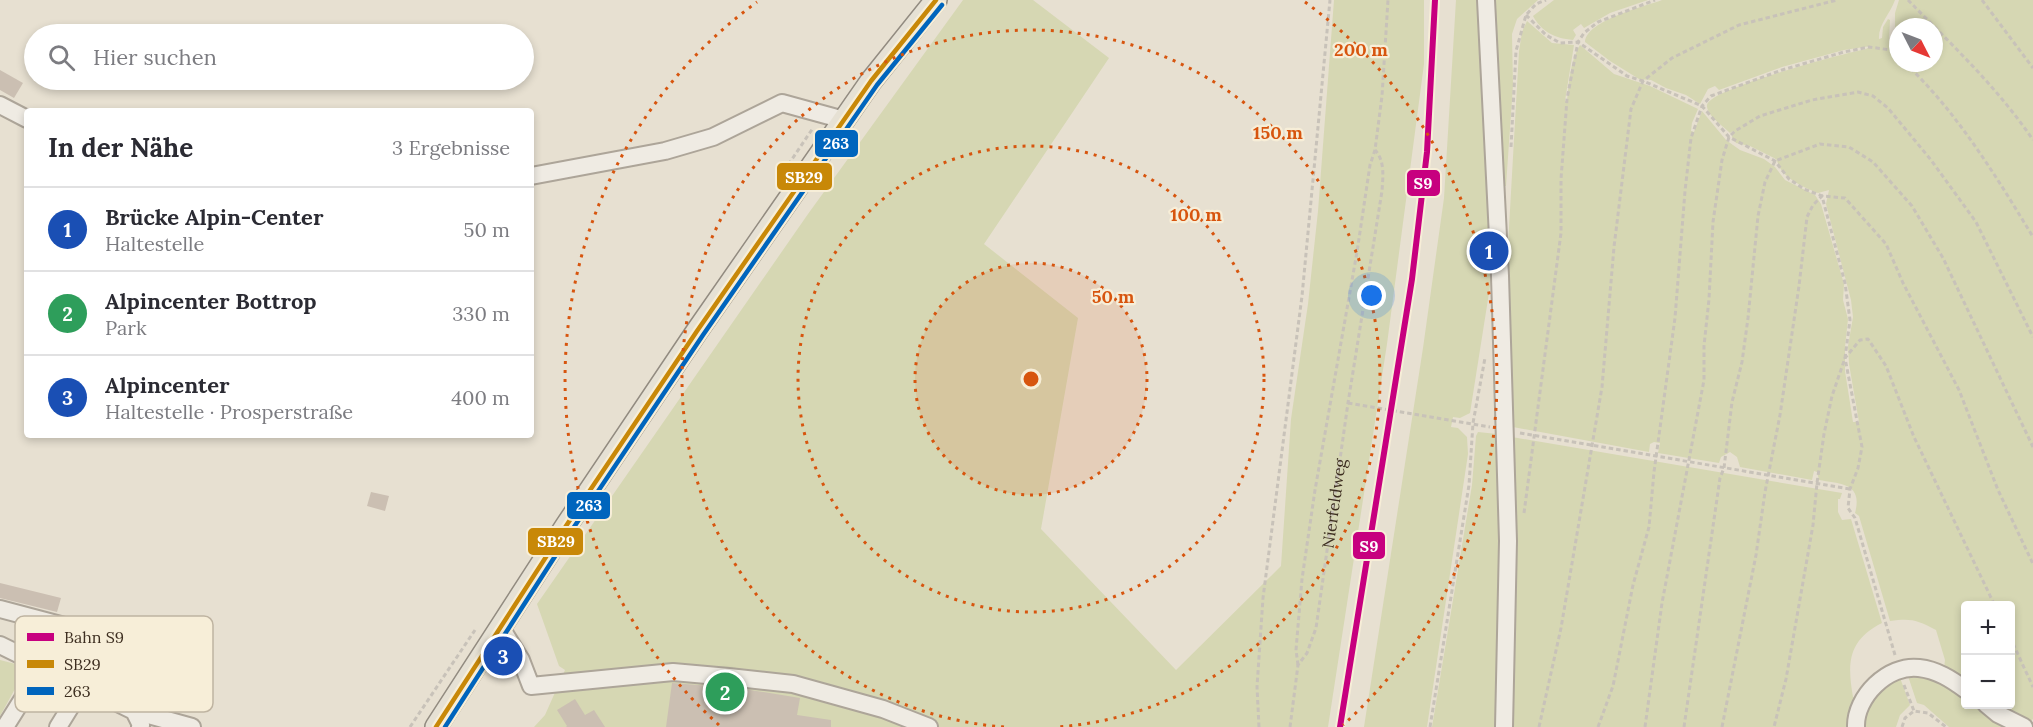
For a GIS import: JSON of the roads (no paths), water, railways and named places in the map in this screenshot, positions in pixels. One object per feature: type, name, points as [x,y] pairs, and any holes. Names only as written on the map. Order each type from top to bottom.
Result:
[{"type":"main road","points":[[436,727],[659,388],[871,81],[936,0]]},
{"type":"street","points":[[1486,0],[1500,276],[1508,541],[1504,727]]},
{"type":"street","points":[[534,175],[665,151],[713,137],[782,103],[844,120]]},
{"type":"street","points":[[0,105],[24,117]]},
{"type":"street","points":[[0,609],[26,616]]},
{"type":"street","points":[[500,627],[521,660],[531,686],[673,672],[729,677],[793,684],[883,709],[929,727]]},
{"type":"street","points":[[0,645],[15,652]]},
{"type":"street","points":[[1856,727],[1857,714],[1864,698],[1886,677],[1901,674],[1908,668],[1939,673],[1961,687]]},
{"type":"street","points":[[1991,709],[2024,727]]},
{"type":"street","points":[[5,727],[15,711]]},
{"type":"street","points":[[58,727],[67,712]]},
{"type":"street","points":[[134,712],[140,727]]},
{"type":"street","points":[[138,712],[192,727]]},
{"type":"rail line","name":"S9","points":[[1340,727],[1412,279],[1427,152],[1435,0]]},
{"type":"place","name":"Brücke Alpin-Center","points":[[1489,251]]},
{"type":"place","name":"Alpincenter","points":[[503,656]]},
{"type":"place","name":"Alpincenter Bottrop","points":[[725,692]]}]
